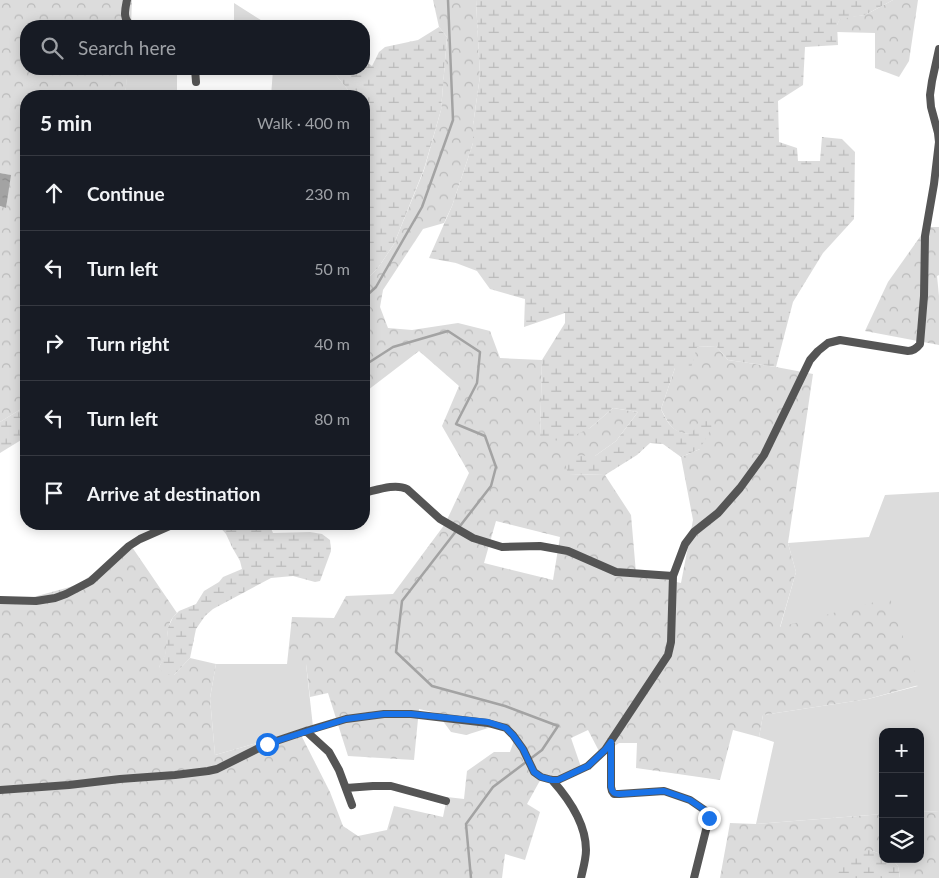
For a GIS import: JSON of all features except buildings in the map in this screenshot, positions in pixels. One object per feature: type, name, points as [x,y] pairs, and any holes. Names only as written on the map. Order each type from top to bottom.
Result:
[{"type":"street","points":[[127,0],[124,14],[127,20]]},
{"type":"street","points":[[0,790],[208,771],[267,744],[306,731],[346,719],[384,714],[411,714],[488,722],[506,728],[523,749],[534,772],[541,777],[552,780],[565,778],[588,766],[611,742],[668,655],[671,642],[673,576],[685,544],[694,532],[718,513],[735,494],[764,455],[810,360],[828,343],[840,340],[908,351],[917,348],[920,344],[924,296],[925,236],[934,184],[938,142],[938,133],[930,95],[939,49]]},
{"type":"street","points":[[195,75],[196,82]]},
{"type":"street","points":[[370,492],[402,486],[440,519],[474,538],[502,547],[540,546],[568,551],[616,572],[673,576]]},
{"type":"street","points":[[0,600],[36,601],[66,594],[91,581],[129,546],[160,530]]},
{"type":"street","points":[[306,731],[329,752],[339,770],[352,805]]},
{"type":"street","points":[[611,742],[611,787],[614,794],[664,791],[690,800],[706,811],[709,818],[694,878]]},
{"type":"street","points":[[552,780],[564,794],[584,835],[586,852],[582,878]]},
{"type":"street","points":[[346,788],[391,786],[446,801]]},
{"type":"green space","points":[[0,0],[132,0],[131,20],[20,20],[20,75],[127,75],[126,90],[20,90],[20,410],[0,422],[0,206],[6,208],[10,175],[0,173]]},
{"type":"green space","points":[[433,0],[476,0],[480,76],[473,125],[473,143],[452,206],[444,223],[423,229],[383,290],[380,307],[388,328],[412,330],[458,323],[490,331],[500,358],[542,360],[540,439],[590,428],[613,408],[638,412],[616,441],[595,456],[564,456],[569,474],[605,475],[631,515],[636,573],[681,583],[693,520],[681,457],[700,449],[690,434],[679,432],[672,427],[661,409],[675,368],[697,347],[716,346],[728,360],[813,374],[788,543],[796,572],[780,627],[890,598],[919,685],[868,699],[763,715],[759,737],[733,730],[720,780],[636,768],[637,743],[619,743],[601,755],[588,730],[571,738],[582,770],[564,779],[543,775],[527,804],[540,812],[525,860],[505,854],[502,878],[0,878],[0,597],[30,598],[77,585],[132,547],[177,613],[170,622],[165,656],[159,667],[174,675],[190,658],[216,664],[210,698],[215,755],[299,731],[330,792],[343,826],[358,836],[387,830],[394,806],[443,817],[447,797],[464,799],[467,771],[494,752],[510,752],[516,735],[501,724],[466,735],[451,732],[437,713],[419,709],[414,760],[348,756],[328,693],[310,697],[306,664],[287,664],[292,617],[334,618],[346,596],[393,594],[445,524],[469,473],[442,426],[459,386],[419,351],[370,388],[370,276],[378,268],[394,244],[424,170],[441,110],[447,37],[439,27]],"holes":[[[496,521],[560,537],[553,580],[484,563]]]},
{"type":"green space","points":[[476,0],[893,0],[865,15],[840,19],[837,25],[838,45],[805,47],[803,85],[778,101],[779,142],[797,148],[798,161],[820,161],[822,137],[842,139],[855,152],[854,219],[823,253],[793,302],[776,367],[728,360],[716,346],[697,347],[691,368],[675,368],[661,409],[672,427],[680,432],[691,434],[702,417],[714,423],[700,449],[681,457],[663,444],[650,443],[637,455],[605,475],[568,474],[563,455],[595,456],[616,441],[638,412],[613,408],[590,428],[563,441],[540,439],[542,360],[565,323],[565,313],[524,327],[525,299],[490,289],[477,271],[456,263],[429,258],[452,206],[473,143],[473,125],[480,76]]},
{"type":"green space","points":[[893,0],[918,0],[909,61],[899,77],[875,68],[875,33],[837,32],[840,18],[865,15]]},
{"type":"green space","points":[[234,3],[261,20],[234,20]]},
{"type":"green space","points":[[439,27],[447,37],[441,110],[424,169],[394,244],[378,268],[370,276],[370,90],[348,90],[336,75],[370,75],[370,64],[372,66],[379,52],[385,47],[418,40]]},
{"type":"green space","points":[[127,75],[177,75],[177,90],[126,90]]},
{"type":"green space","points":[[273,75],[336,75],[348,90],[271,90]]},
{"type":"green space","points":[[927,227],[939,227],[939,275],[937,276],[939,345],[865,331],[888,282]]},
{"type":"green space","points":[[20,410],[20,441],[0,453],[0,422]]},
{"type":"green space","points":[[939,492],[939,811],[924,812],[924,728],[879,728],[879,814],[756,824],[774,742],[759,737],[763,715],[868,699],[918,686],[780,628],[796,572],[788,543],[869,537],[885,495]]},
{"type":"green space","points":[[222,530],[272,530],[273,533],[310,532],[322,534],[330,540],[331,551],[320,581],[315,582],[293,576],[271,578],[213,609],[205,616],[196,629],[190,658],[174,675],[164,675],[159,667],[165,655],[168,628],[173,617],[179,611],[196,604],[204,591],[219,582],[223,577],[242,569],[240,561]]},
{"type":"green space","points":[[216,664],[306,664],[313,727],[215,755],[210,698]]},
{"type":"green space","points":[[939,811],[939,878],[900,878],[898,866],[895,863],[924,863],[924,812]]},
{"type":"green space","points":[[879,814],[879,853],[870,850],[838,872],[838,878],[720,878],[730,823],[756,824]]},
{"type":"green space","points":[[870,850],[879,853],[879,863],[895,863],[898,866],[900,878],[838,878],[838,872],[844,858],[861,851]]},
{"type":"water","points":[[0,173],[11,175],[6,208],[0,206]]},
{"type":"waterway","points":[[370,292],[376,287],[422,207],[453,120],[448,0]]},
{"type":"waterway","points":[[370,362],[393,347],[448,331],[480,352],[477,383],[456,424],[485,436],[496,467],[491,486],[402,601],[396,652],[432,686],[505,706],[558,726],[542,750],[493,787],[466,824],[471,878]]},
{"type":"route","points":[[267,744],[346,719],[384,714],[411,714],[488,722],[506,728],[513,735],[523,749],[534,772],[541,777],[558,780],[588,766],[611,742],[611,787],[614,794],[664,791],[690,800],[706,811],[709,818]]}]
